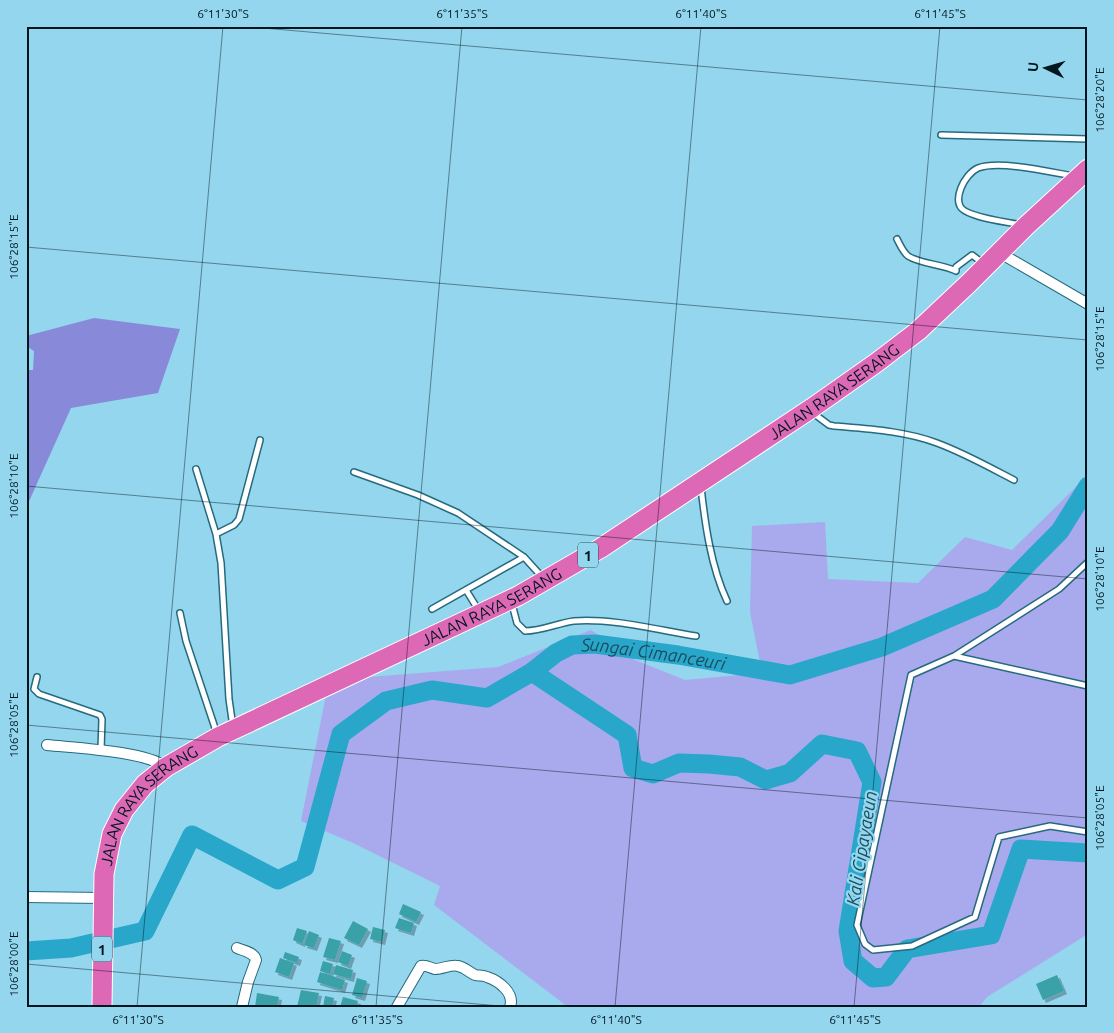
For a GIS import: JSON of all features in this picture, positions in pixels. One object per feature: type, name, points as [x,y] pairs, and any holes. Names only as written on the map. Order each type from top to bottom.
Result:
[{"type":"highway","name":"JALAN RAYA SERANG","points":[[102,999],[104,874],[112,834],[124,810],[145,784],[166,767],[226,733],[510,599],[546,581],[601,548],[808,410],[918,331],[962,277],[986,266],[1083,173]]},
{"type":"street","points":[[1000,253],[1088,304]]},
{"type":"street","points":[[47,745],[125,753],[158,761],[166,767]]},
{"type":"street","points":[[26,897],[103,903]]},
{"type":"street","points":[[237,948],[252,953],[256,960],[242,1007]]},
{"type":"street","points":[[397,1007],[421,966],[424,965],[432,969],[441,969],[455,965],[476,975],[486,976],[498,982],[510,994],[512,998],[510,1007]]},
{"type":"lane","points":[[941,135],[1088,139]]},
{"type":"lane","points":[[1026,226],[963,211],[958,196],[970,174],[978,168],[993,165],[1083,173]]},
{"type":"lane","points":[[897,239],[902,250],[908,256],[962,277]]},
{"type":"lane","points":[[808,410],[829,425],[895,432],[937,443],[962,453],[1014,480]]},
{"type":"lane","points":[[216,534],[234,525],[239,519],[260,440]]},
{"type":"lane","points":[[196,469],[216,534],[221,564],[229,699],[226,733]]},
{"type":"lane","points":[[354,472],[418,495],[458,513],[524,557],[546,581]]},
{"type":"lane","points":[[701,481],[704,512],[719,583],[728,601]]},
{"type":"lane","points":[[432,609],[524,557]]},
{"type":"lane","points":[[1088,562],[1059,589],[954,656],[911,675],[857,925],[865,944],[874,950],[912,946],[975,917],[999,837],[1050,826],[1088,832]]},
{"type":"lane","points":[[466,590],[480,613]]},
{"type":"lane","points":[[510,599],[517,623],[525,631],[534,631],[573,622],[603,621],[696,636]]},
{"type":"lane","points":[[180,613],[186,641],[226,733]]},
{"type":"lane","points":[[954,656],[1088,686]]},
{"type":"lane","points":[[37,677],[34,689],[39,694],[100,715],[102,719],[101,751]]},
{"type":"shaded area","points":[[94,318],[180,329],[158,393],[71,408],[26,508],[26,370],[33,370],[34,351],[26,346],[26,336]]},
{"type":"shaded area","points":[[1088,475],[1088,934],[987,997],[979,1007],[568,1007],[434,905],[440,886],[353,843],[301,821],[329,680],[498,667],[591,630],[635,660],[685,680],[762,673],[750,612],[752,526],[825,522],[828,579],[918,583],[965,537],[1012,550]]},
{"type":"building","points":[[403,904],[421,912],[416,922],[399,914]]},
{"type":"building","points":[[399,918],[414,923],[411,933],[395,928]]},
{"type":"building","points":[[353,921],[368,929],[359,945],[344,938]]},
{"type":"building","points":[[373,927],[385,930],[382,942],[370,939]]},
{"type":"building","points":[[297,928],[307,931],[302,944],[293,940]]},
{"type":"building","points":[[309,931],[319,935],[314,948],[304,945]]},
{"type":"building","points":[[329,938],[341,941],[335,960],[323,957]]},
{"type":"building","points":[[342,951],[352,955],[348,966],[338,962]]},
{"type":"building","points":[[285,952],[299,957],[297,963],[283,958]]},
{"type":"building","points":[[280,958],[294,963],[289,977],[275,972]]},
{"type":"building","points":[[323,961],[333,964],[330,974],[320,971]]},
{"type":"building","points":[[336,965],[353,970],[351,979],[333,974]]},
{"type":"building","points":[[320,972],[345,980],[342,990],[317,982]]},
{"type":"building","points":[[1057,975],[1064,991],[1043,1000],[1036,984]]},
{"type":"building","points":[[357,978],[367,981],[362,998],[352,995]]},
{"type":"building","points":[[301,990],[319,993],[316,1007],[297,1007]]},
{"type":"building","points":[[257,993],[279,997],[277,1007],[255,1007]]},
{"type":"building","points":[[325,996],[334,998],[332,1007],[323,1007]]},
{"type":"building","points":[[343,997],[358,1001],[356,1007],[340,1007]]},
{"type":"waterway","name":"Sungai Cimanceuri","points":[[26,951],[71,948],[145,931],[192,835],[278,880],[305,867],[341,734],[386,701],[432,690],[487,698],[532,672],[556,653],[572,645],[595,644],[678,655],[790,675],[882,647],[993,599],[1060,531],[1088,486]]},
{"type":"waterway","name":"Kali Cipayaeun","points":[[532,672],[627,735],[633,768],[653,774],[679,763],[709,764],[740,767],[766,780],[790,773],[822,744],[857,751],[872,782],[848,931],[853,961],[873,978],[886,977],[907,949],[991,935],[1021,849],[1088,853]]}]
